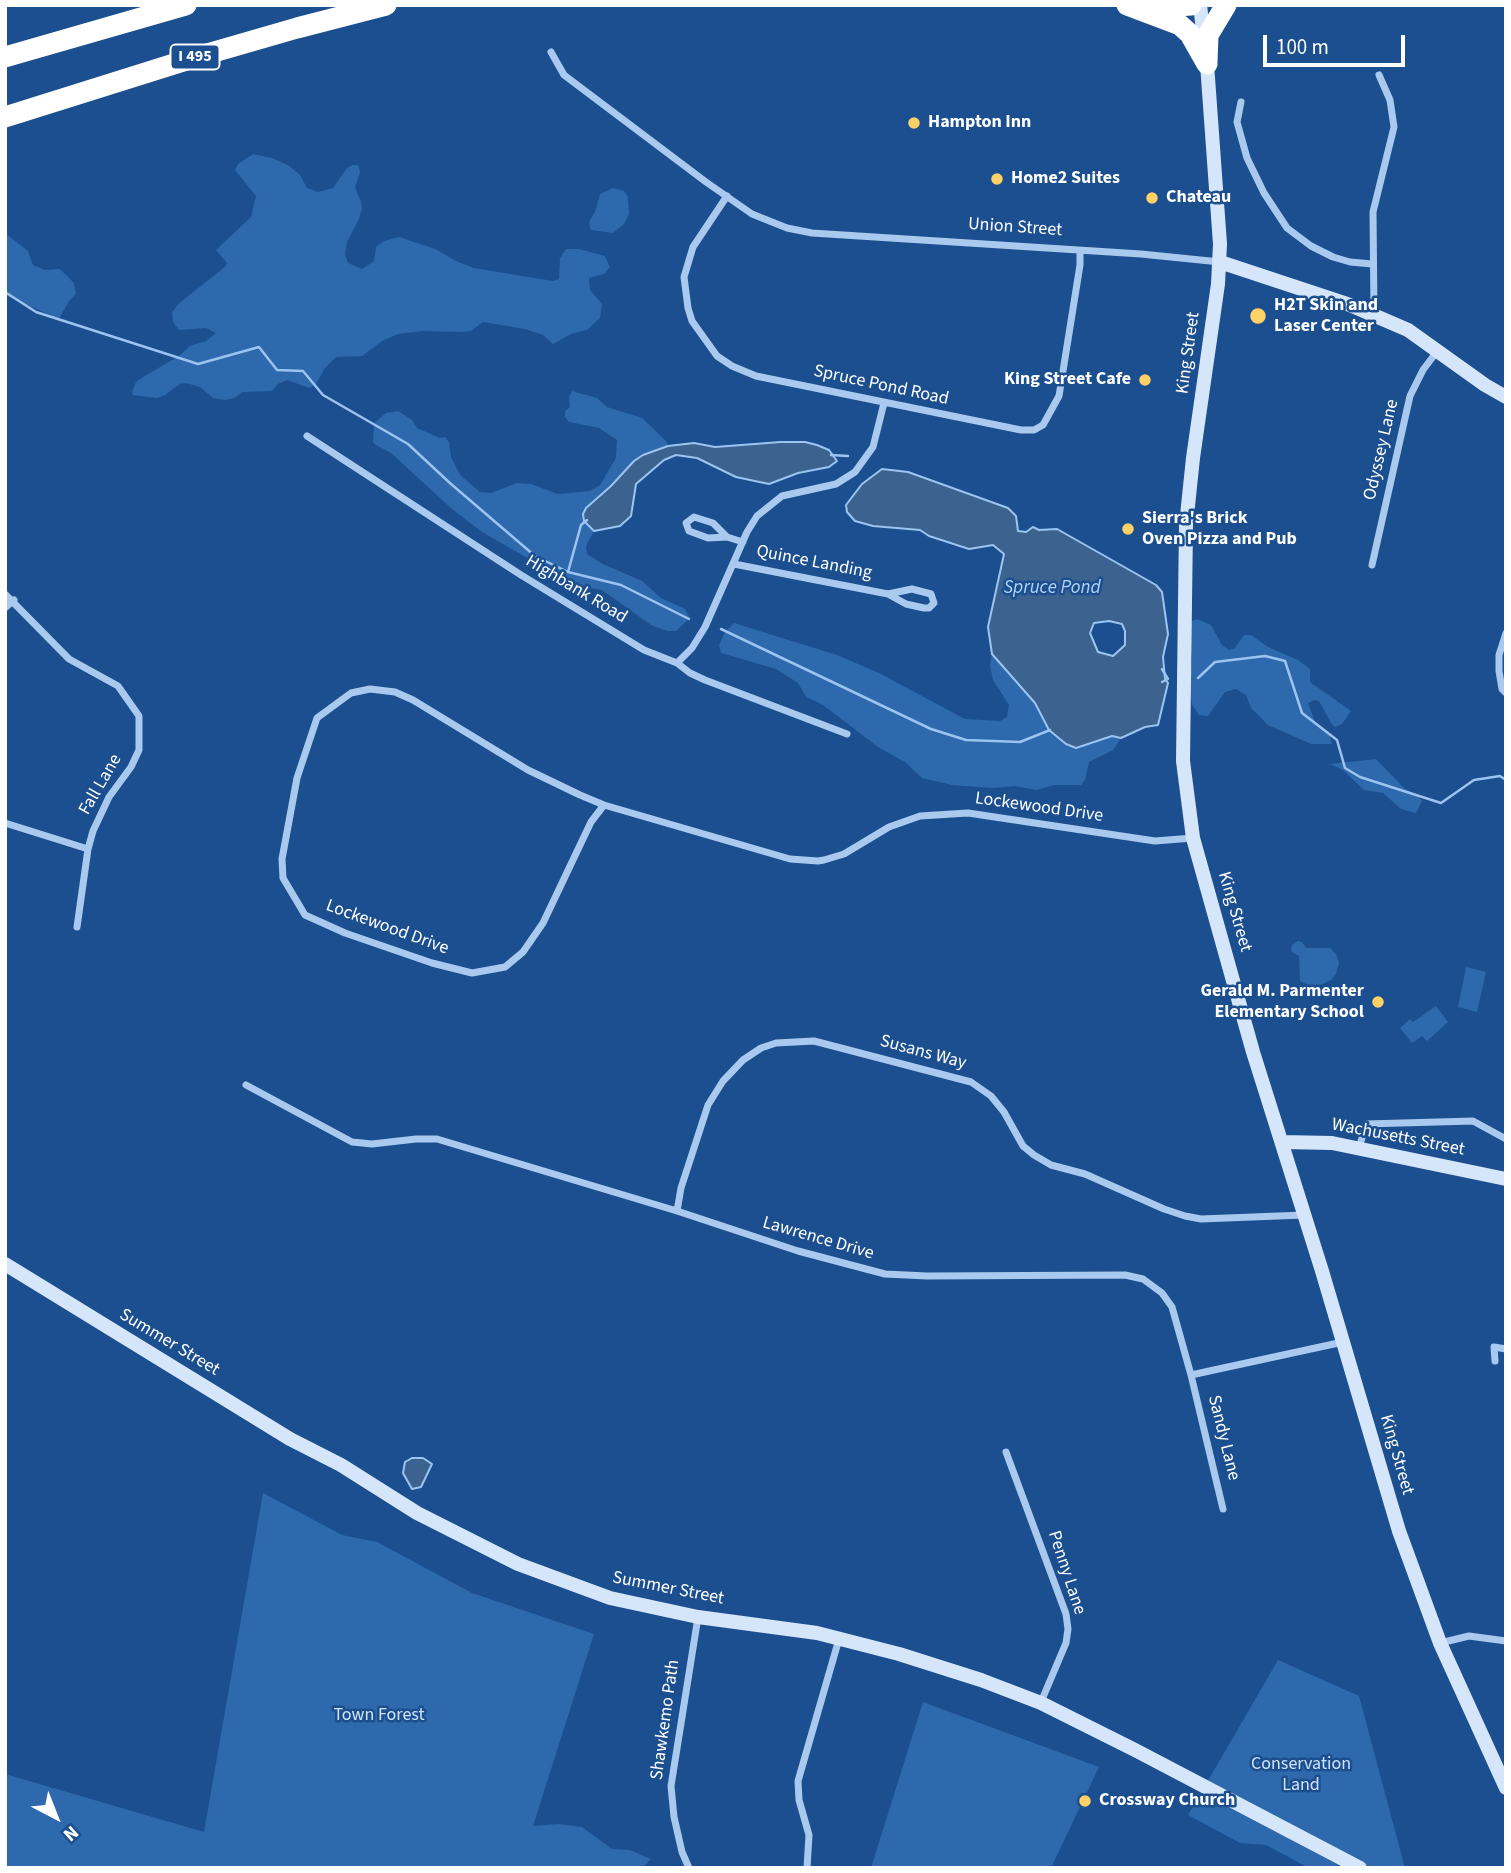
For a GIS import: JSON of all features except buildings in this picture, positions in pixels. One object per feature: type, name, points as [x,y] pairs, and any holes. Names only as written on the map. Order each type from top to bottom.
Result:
[{"type":"highway","points":[[5,57],[186,5]]},
{"type":"highway","name":"I 495","points":[[5,117],[206,54],[386,5]]},
{"type":"highway","points":[[1133,7],[1191,5]]},
{"type":"highway","points":[[1207,64],[1208,34],[1226,5]]},
{"type":"highway","points":[[1133,7],[1180,25],[1194,41],[1207,64]]},
{"type":"main road","name":"King Street","points":[[1200,5],[1207,64],[1220,262],[1186,525],[1183,761],[1194,838],[1253,1052],[1305,1214],[1399,1531],[1440,1643],[1506,1788]]},
{"type":"main road","name":"Union Street","points":[[1220,262],[1374,313],[1414,332],[1485,385],[1506,397]]},
{"type":"main road","name":"Wachusetts Street","points":[[1282,1142],[1332,1143],[1506,1179]]},
{"type":"main road","name":"Summer Street","points":[[5,1264],[290,1440],[341,1465],[427,1519],[519,1564],[610,1598],[698,1617],[766,1625],[839,1639],[981,1680],[1041,1703],[1360,1868]]},
{"type":"street","name":"Union Street","points":[[551,52],[564,75],[726,196],[752,214],[772,223],[812,233],[1141,254],[1220,262]]},
{"type":"street","points":[[1374,313],[1373,212],[1394,127],[1390,100],[1379,75]]},
{"type":"street","points":[[1241,102],[1237,122],[1247,158],[1264,193],[1287,228],[1327,254],[1350,262],[1373,264]]},
{"type":"street","name":"Spruce Pond Road","points":[[726,196],[693,247],[684,277],[692,321],[710,349],[723,362],[756,376],[1021,430],[1039,429],[1059,396],[1080,251]]},
{"type":"street","name":"Odyssey Lane","points":[[1372,565],[1410,396],[1423,370],[1438,349]]},
{"type":"street","points":[[677,663],[700,636],[757,516],[775,500],[791,493],[836,484],[855,472],[873,447],[884,403]]},
{"type":"street","name":"Highbank Road","points":[[307,436],[644,650],[677,663],[705,680],[847,734]]},
{"type":"street","points":[[727,537],[713,523],[694,517],[686,523],[688,530],[699,535],[714,539],[727,537],[743,542]]},
{"type":"street","name":"Quince Landing","points":[[734,564],[888,594],[909,605],[927,608],[934,603],[931,594],[912,589],[888,594]]},
{"type":"street","name":"Fall Lane","points":[[5,594],[14,600],[69,659],[118,685],[139,716],[139,750],[131,767],[100,811],[88,849],[77,927]]},
{"type":"street","points":[[5,608],[14,600]]},
{"type":"street","points":[[1506,633],[1499,655],[1502,689],[1506,693]]},
{"type":"street","name":"Lockewood Drive","points":[[604,805],[591,822],[543,923],[523,952],[505,967],[472,973],[432,963],[345,933],[305,915],[283,878],[282,859],[297,778],[317,718],[351,693],[370,689],[395,692],[413,699],[528,770],[604,805],[790,859],[818,861],[845,854],[889,827],[928,815],[968,813],[1155,841],[1194,838]]},
{"type":"street","points":[[5,823],[88,849]]},
{"type":"street","name":"Susans Way","points":[[677,1211],[681,1188],[708,1105],[723,1081],[743,1060],[761,1048],[776,1043],[814,1041],[971,1082],[991,1096],[1004,1112],[1023,1146],[1034,1155],[1051,1165],[1085,1174],[1164,1209],[1201,1219],[1305,1214]]},
{"type":"street","name":"Lawrence Drive","points":[[246,1085],[352,1142],[372,1144],[437,1139],[677,1211],[798,1251],[885,1274],[1125,1275],[1143,1279],[1162,1293],[1172,1307],[1191,1375]]},
{"type":"street","points":[[1359,1148],[1366,1124],[1474,1121],[1506,1139]]},
{"type":"street","points":[[1191,1375],[1343,1342]]},
{"type":"street","points":[[1495,1360],[1494,1347],[1506,1349]]},
{"type":"street","name":"Sandy Lane","points":[[1191,1375],[1223,1510]]},
{"type":"street","name":"Penny Lane","points":[[1006,1452],[1066,1614],[1066,1643],[1041,1703]]},
{"type":"street","name":"Shawkemo Path","points":[[689,1868],[676,1828],[671,1786],[698,1617]]},
{"type":"street","points":[[1440,1643],[1469,1636],[1506,1641]]},
{"type":"street","points":[[807,1868],[809,1835],[799,1800],[798,1781],[839,1639]]},
{"type":"green space","points":[[253,154],[288,165],[300,175],[307,188],[318,192],[333,188],[347,168],[358,165],[360,172],[355,187],[362,209],[347,242],[345,254],[348,263],[362,269],[374,261],[376,247],[384,241],[399,237],[435,249],[474,268],[553,281],[559,279],[560,258],[566,249],[579,249],[605,256],[610,267],[604,274],[589,278],[590,290],[602,304],[600,318],[587,330],[571,334],[553,344],[543,335],[525,329],[483,322],[471,331],[398,334],[382,341],[362,356],[336,357],[325,368],[316,384],[309,388],[287,380],[272,391],[243,392],[225,400],[213,398],[200,387],[186,383],[157,398],[133,395],[136,382],[179,356],[190,346],[206,341],[216,333],[206,328],[179,330],[173,322],[172,313],[178,304],[225,267],[227,263],[216,250],[251,217],[256,196],[235,170],[238,164]]},
{"type":"green space","points":[[613,188],[624,191],[628,197],[629,214],[624,224],[613,233],[591,230],[589,222],[600,194]]},
{"type":"green space","points":[[5,233],[28,251],[33,265],[45,270],[60,269],[74,283],[76,294],[59,319],[5,295]]},
{"type":"green space","points":[[572,391],[597,398],[607,407],[642,418],[666,441],[668,446],[633,461],[611,486],[593,501],[586,525],[594,531],[586,546],[587,554],[642,581],[661,598],[685,609],[690,618],[676,631],[667,631],[651,625],[602,590],[567,584],[482,532],[452,509],[391,453],[373,442],[374,423],[386,413],[398,411],[412,420],[417,428],[440,438],[445,437],[460,475],[480,492],[491,493],[517,483],[531,484],[558,494],[590,491],[600,485],[616,458],[617,440],[599,428],[569,422],[565,411],[570,407],[569,397]]},
{"type":"green space","points":[[1197,619],[1211,625],[1222,645],[1229,650],[1235,648],[1244,635],[1251,635],[1310,669],[1310,682],[1351,711],[1342,724],[1335,727],[1319,701],[1308,703],[1315,722],[1329,732],[1332,744],[1311,744],[1268,725],[1251,708],[1246,695],[1236,689],[1225,692],[1208,716],[1199,715],[1192,705],[1189,684],[1192,659],[1188,628],[1190,622]]},
{"type":"green space","points":[[734,623],[837,655],[879,673],[965,719],[1000,721],[1007,717],[1009,705],[993,680],[990,665],[992,654],[1035,703],[1049,730],[1076,748],[1112,736],[1121,738],[1113,750],[1089,762],[1085,780],[1081,785],[1055,785],[1036,790],[1015,786],[993,788],[952,785],[922,778],[905,762],[878,747],[823,705],[806,697],[798,683],[776,669],[721,653],[719,645],[725,632]]},
{"type":"green space","points":[[1376,759],[1405,789],[1422,801],[1416,813],[1401,809],[1383,793],[1364,790],[1343,770],[1330,764]]},
{"type":"green space","points":[[1298,941],[1306,948],[1330,948],[1336,954],[1339,963],[1331,980],[1314,988],[1300,981],[1299,956],[1291,949]]},
{"type":"green space","points":[[1466,967],[1486,972],[1477,1012],[1458,1007]]},
{"type":"green space","points":[[1436,1006],[1448,1022],[1427,1041],[1422,1036],[1412,1043],[1400,1028],[1410,1019],[1413,1022]]},
{"type":"green space","name":"Town Forest","points":[[263,1493],[342,1535],[377,1542],[472,1593],[594,1634],[533,1826],[558,1824],[582,1827],[612,1849],[630,1850],[651,1859],[642,1868],[5,1868],[5,1774],[204,1832]]},
{"type":"green space","name":"Conservation Land","points":[[1278,1660],[1359,1696],[1405,1868],[1309,1868],[1266,1845],[1240,1843],[1188,1815]]},
{"type":"green space","points":[[923,1702],[1099,1767],[1051,1868],[871,1868]]},
{"type":"water","points":[[781,442],[817,445],[829,450],[837,461],[829,467],[798,473],[769,484],[736,477],[697,458],[676,455],[664,460],[636,484],[631,516],[620,526],[594,531],[584,521],[586,508],[643,455],[668,446],[694,443],[715,447]]},
{"type":"water","name":"Spruce Pond","points":[[882,469],[908,472],[1008,508],[1016,516],[1018,531],[1026,532],[1033,527],[1039,530],[1057,529],[1156,585],[1162,592],[1168,634],[1163,657],[1165,679],[1168,683],[1158,725],[1145,727],[1121,738],[1112,736],[1076,748],[1066,744],[1049,730],[1035,703],[992,654],[988,627],[1004,554],[993,545],[969,549],[929,536],[920,530],[873,526],[855,521],[847,512],[846,505],[862,484]],"holes":[[[1109,621],[1122,624],[1125,645],[1113,656],[1098,652],[1090,633],[1094,623]]]},
{"type":"water","points":[[412,1458],[423,1458],[432,1464],[421,1487],[412,1489],[403,1473],[405,1462]]},
{"type":"waterway","points":[[5,292],[36,312],[198,364],[259,347],[277,370],[303,371],[323,395],[408,444],[535,556],[568,572],[621,585],[689,619]]},
{"type":"waterway","points":[[831,455],[848,456]]},
{"type":"waterway","points":[[568,572],[581,525],[587,520]]},
{"type":"waterway","points":[[721,629],[931,729],[966,740],[1020,742],[1050,730]]},
{"type":"waterway","points":[[1198,678],[1215,662],[1265,656],[1285,661],[1302,713],[1337,740],[1345,768],[1360,777],[1441,803],[1474,780],[1500,776],[1506,780]]},
{"type":"waterway","points":[[1162,669],[1168,679],[1162,682]]},
{"type":"place","name":"Hampton Inn","points":[[914,123]]},
{"type":"place","name":"Home2 Suites","points":[[997,179]]},
{"type":"place","name":"Chateau","points":[[1152,198]]},
{"type":"place","name":"H2T Skin and Laser Center","points":[[1258,316]]},
{"type":"place","name":"King Street Cafe","points":[[1145,380]]},
{"type":"place","name":"Sierra's Brick Oven Pizza and Pub","points":[[1128,529]]},
{"type":"place","name":"Gerald M. Parmenter Elementary School","points":[[1378,1002]]},
{"type":"place","name":"Crossway Church","points":[[1085,1801]]}]
